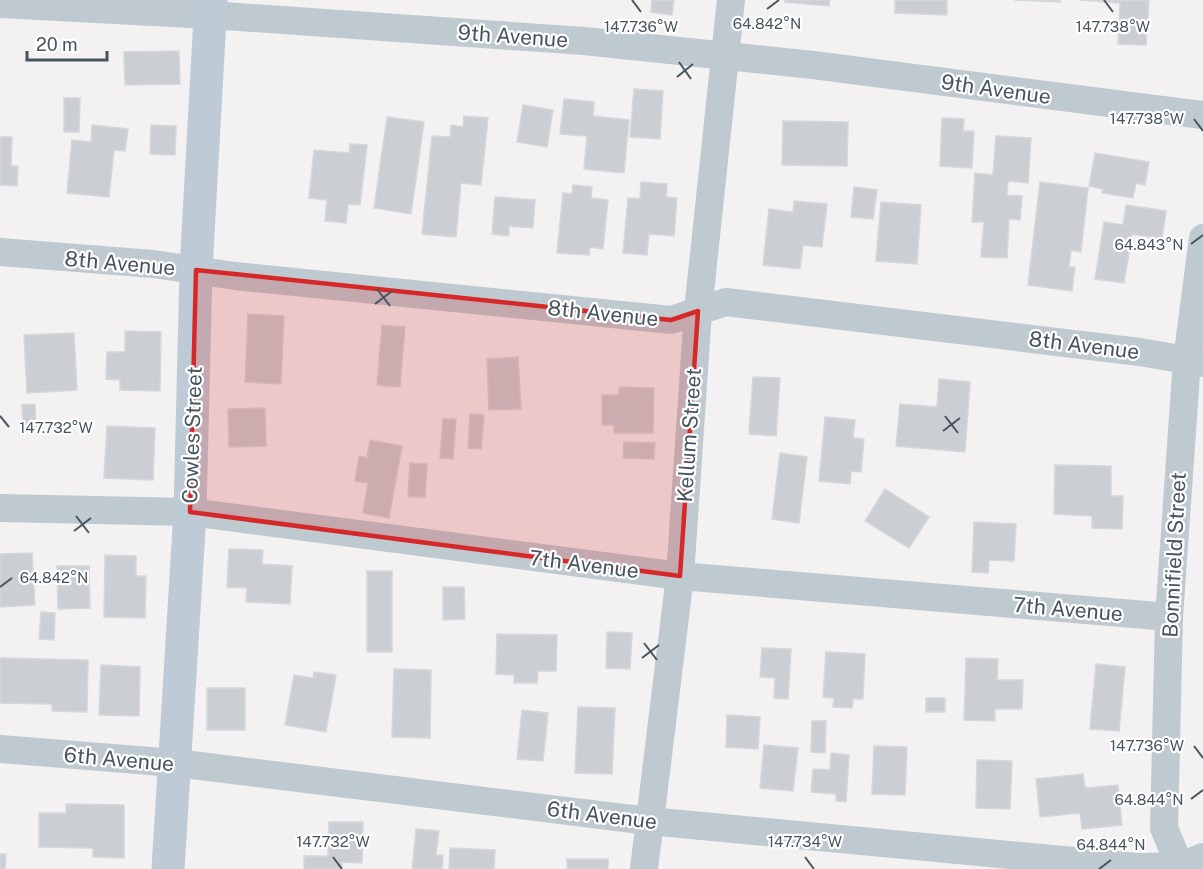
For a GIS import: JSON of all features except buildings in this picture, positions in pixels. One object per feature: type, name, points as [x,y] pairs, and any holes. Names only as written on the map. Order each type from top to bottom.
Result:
[{"type":"main road","name":"Cowles Street","points":[[168,869],[190,512],[196,270],[211,8]]},
{"type":"street","name":"Kellum Street","points":[[644,869],[680,576],[698,311],[731,0]]},
{"type":"street","name":"9th Avenue","points":[[0,4],[211,8],[727,54],[1203,115]]},
{"type":"street","name":"Bonnifield Street","points":[[1188,864],[1164,828],[1169,617],[1195,362],[1203,238]]},
{"type":"street","name":"8th Avenue","points":[[0,252],[153,264],[235,276],[671,320],[726,302],[1140,352],[1195,362]]},
{"type":"street","name":"7th Avenue","points":[[0,508],[190,512],[680,576],[1169,617]]},
{"type":"street","name":"6th Avenue","points":[[0,749],[175,763],[649,820],[1138,867],[1188,864]]},
{"type":"highlighted area","points":[[196,270],[671,320],[698,311],[680,576],[190,512]]}]
